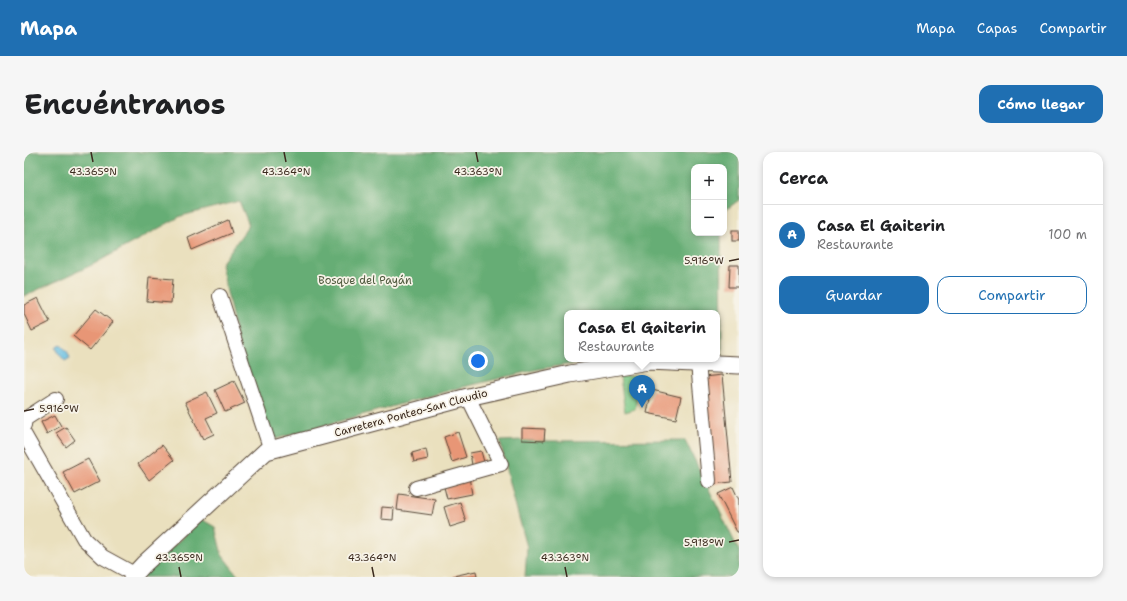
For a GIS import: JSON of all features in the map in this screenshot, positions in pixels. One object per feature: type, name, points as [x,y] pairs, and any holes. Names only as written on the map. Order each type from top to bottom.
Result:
[{"type":"street","points":[[220,296],[271,450]]},
{"type":"street","name":"Carretera Ponteo-San Claudio","points":[[133,576],[266,451],[468,397],[570,374],[642,362]]},
{"type":"street","name":"Carretera Ponteo-San Claudio","points":[[673,362],[739,365]]},
{"type":"street","points":[[698,363],[709,481]]},
{"type":"street","points":[[416,488],[501,464],[468,397]]},
{"type":"street","points":[[24,425],[25,418],[56,399]]},
{"type":"street","points":[[24,434],[84,539],[103,557],[133,576]]},
{"type":"green space","name":"Bosque del Payán","points":[[24,152],[739,152],[739,200],[727,209],[727,164],[691,164],[691,236],[721,236],[722,356],[720,356],[720,310],[564,310],[564,362],[584,362],[539,369],[455,389],[268,441],[245,377],[221,264],[249,225],[239,201],[181,216],[94,264],[24,296]]},
{"type":"green space","points":[[635,376],[637,396],[635,409],[625,412],[620,377]]},
{"type":"green space","points":[[685,440],[739,551],[739,577],[525,577],[527,547],[500,441]]},
{"type":"green space","points":[[201,519],[215,527],[222,555],[239,577],[142,577]]},
{"type":"water","points":[[60,344],[67,351],[70,358],[65,361],[56,348]]},
{"type":"building","points":[[228,220],[232,233],[192,250],[188,238]]},
{"type":"building","points":[[732,230],[739,230],[739,241],[732,241]]},
{"type":"building","points":[[730,265],[739,265],[739,287],[729,287]]},
{"type":"building","points":[[149,277],[173,279],[171,303],[147,301]]},
{"type":"building","points":[[38,298],[50,322],[32,331],[24,314],[24,305]]},
{"type":"building","points":[[96,309],[113,322],[90,350],[73,336]]},
{"type":"building","points":[[722,375],[732,482],[713,484],[703,377]]},
{"type":"building","points":[[234,381],[245,403],[225,412],[215,390]]},
{"type":"building","points":[[652,390],[681,397],[676,419],[647,413]]},
{"type":"building","points":[[207,392],[217,413],[206,418],[214,434],[203,439],[185,402]]},
{"type":"building","points":[[55,415],[61,426],[47,434],[41,422]]},
{"type":"building","points":[[66,427],[75,440],[66,447],[56,433]]},
{"type":"building","points":[[522,428],[545,429],[544,441],[522,440]]},
{"type":"building","points":[[458,432],[466,457],[452,462],[444,437]]},
{"type":"building","points":[[162,445],[174,460],[149,480],[138,464]]},
{"type":"building","points":[[426,449],[428,459],[414,462],[412,453]]},
{"type":"building","points":[[481,451],[484,462],[472,465],[470,453]]},
{"type":"building","points":[[88,459],[100,481],[75,494],[63,472]]},
{"type":"building","points":[[469,477],[472,494],[447,499],[443,483]]},
{"type":"building","points":[[733,487],[739,500],[739,532],[737,532],[718,494]]},
{"type":"building","points":[[399,494],[435,499],[432,515],[397,510]]},
{"type":"building","points":[[460,502],[466,522],[450,527],[444,507]]},
{"type":"building","points":[[382,507],[394,508],[393,520],[381,519]]},
{"type":"building","points":[[476,571],[477,577],[453,577],[453,576]]},
{"type":"place","name":"Casa El Gaiterin","points":[[642,408]]}]
